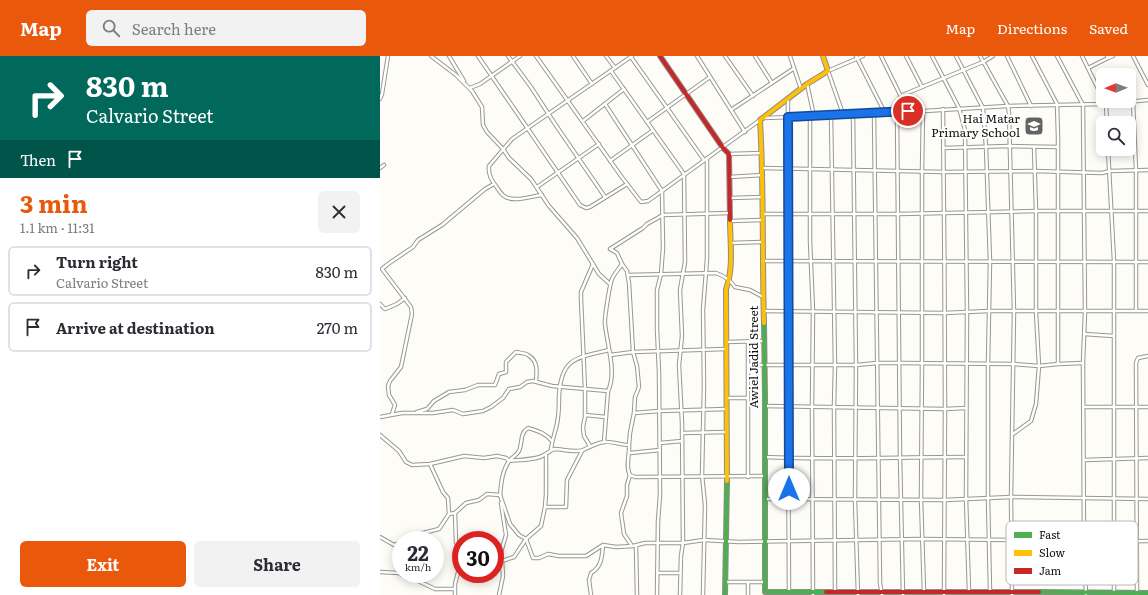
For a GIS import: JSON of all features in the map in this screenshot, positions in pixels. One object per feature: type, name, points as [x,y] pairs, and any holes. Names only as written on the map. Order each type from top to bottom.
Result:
[{"type":"street","points":[[380,99],[388,56]]},
{"type":"street","points":[[431,56],[470,88],[482,106],[485,130],[503,149],[509,158],[531,179],[549,206],[577,238],[599,274],[610,284]]},
{"type":"street","points":[[449,56],[467,85]]},
{"type":"street","points":[[478,56],[583,207],[590,207],[627,184]]},
{"type":"street","points":[[508,56],[549,113],[605,197]]},
{"type":"street","points":[[470,88],[480,84],[520,56]]},
{"type":"street","points":[[536,56],[610,161],[641,202],[648,200],[662,191],[684,174],[723,148],[800,89],[828,71],[857,57],[863,56]]},
{"type":"street","points":[[573,56],[592,84]]},
{"type":"street","points":[[606,56],[615,68]]},
{"type":"street","points":[[542,195],[511,199],[505,196],[494,184],[489,175],[488,168],[512,138],[568,101],[631,56],[704,160]]},
{"type":"street","points":[[660,56],[723,148],[729,154],[730,264],[729,281],[726,289],[727,476],[725,595]]},
{"type":"street","points":[[697,56],[745,132]]},
{"type":"street","points":[[725,56],[753,96]]},
{"type":"street","points":[[755,56],[772,83]]},
{"type":"street","points":[[790,56],[800,89]]},
{"type":"street","points":[[823,56],[843,114]]},
{"type":"street","points":[[881,56],[908,111]]},
{"type":"street","points":[[906,56],[922,87]]},
{"type":"street","points":[[932,56],[959,108],[965,130],[967,312],[966,498],[969,591]]},
{"type":"street","points":[[956,56],[983,108],[986,147],[990,261],[988,364],[990,591]]},
{"type":"street","points":[[980,56],[1008,106],[1014,312],[1012,521]]},
{"type":"street","points":[[900,96],[943,77],[983,62],[993,56]]},
{"type":"street","points":[[1007,56],[1032,106]]},
{"type":"street","points":[[1032,56],[1057,104],[1058,364]]},
{"type":"street","points":[[1057,56],[1084,105],[1084,521]]},
{"type":"street","points":[[1082,56],[1096,84]]},
{"type":"street","points":[[1088,68],[1108,57],[1113,56]]},
{"type":"street","points":[[1133,56],[1148,85]]},
{"type":"street","points":[[857,57],[885,113]]},
{"type":"street","points":[[731,110],[794,69]]},
{"type":"street","points":[[611,71],[652,131],[684,174],[686,215],[685,262],[680,290],[682,336],[679,365],[683,476],[683,543],[680,573],[680,595]]},
{"type":"street","points":[[647,122],[710,77]]},
{"type":"street","points":[[808,84],[814,116]]},
{"type":"street","points":[[583,121],[624,89]]},
{"type":"street","points":[[788,99],[790,591]]},
{"type":"street","points":[[1136,101],[1148,100]]},
{"type":"street","points":[[762,119],[843,114],[874,114],[959,108],[1057,104],[1084,105],[1096,103]]},
{"type":"street","points":[[605,104],[662,191],[664,248],[661,274],[657,290],[660,443],[657,595]]},
{"type":"street","points":[[1134,108],[1137,262],[1136,311]]},
{"type":"street","points":[[943,109],[945,364],[945,500],[943,539],[944,594]]},
{"type":"street","points":[[923,110],[921,262],[921,539],[924,592]]},
{"type":"street","points":[[897,112],[900,457],[903,593]]},
{"type":"street","points":[[854,114],[854,214],[856,261],[855,500],[858,593]]},
{"type":"street","points":[[874,114],[879,540],[880,587],[882,593]]},
{"type":"street","points":[[831,115],[834,214],[835,591]]},
{"type":"street","points":[[810,116],[811,260],[813,311],[813,593]]},
{"type":"street","name":"Awiel Jadid Street","points":[[762,119],[765,593]]},
{"type":"street","points":[[610,161],[652,131]]},
{"type":"street","points":[[537,187],[599,144]]},
{"type":"street","points":[[943,148],[1009,146],[1058,147]]},
{"type":"street","points":[[1012,434],[1031,421],[1036,404],[1039,366],[1036,312],[1036,211],[1034,147]]},
{"type":"street","points":[[729,154],[762,153]]},
{"type":"street","points":[[1109,156],[1114,261],[1114,521]]},
{"type":"street","points":[[704,595],[705,505],[702,476],[704,349],[703,310],[706,273],[707,158]]},
{"type":"street","points":[[380,168],[384,166]]},
{"type":"street","points":[[763,168],[944,172],[1034,171],[1084,173],[1148,170]]},
{"type":"street","points":[[729,177],[763,175]]},
{"type":"street","points":[[382,269],[413,247],[418,240],[442,224],[485,189],[494,184]]},
{"type":"street","points":[[730,198],[763,197]]},
{"type":"street","points":[[763,214],[898,214],[988,211],[1148,211]]},
{"type":"street","points":[[636,595],[634,546],[624,534],[621,513],[627,496],[627,485],[630,474],[628,469],[630,453],[629,445],[635,397],[638,387],[637,366],[633,352],[628,275],[617,253],[610,249],[663,215],[730,213]]},
{"type":"street","points":[[730,221],[762,220]]},
{"type":"street","points":[[730,243],[762,242]]},
{"type":"street","points":[[762,261],[1148,262]]},
{"type":"street","points":[[590,446],[583,433],[585,389],[580,299],[593,264]]},
{"type":"street","points":[[604,442],[608,391],[611,380],[610,355],[604,324],[610,284],[612,278],[622,264]]},
{"type":"street","points":[[380,266],[411,307],[412,320],[400,367],[388,386],[389,395],[395,405],[392,414]]},
{"type":"street","points":[[628,275],[706,273],[722,275],[735,287],[750,290],[763,298]]},
{"type":"street","points":[[380,304],[385,309],[397,304],[405,298]]},
{"type":"street","points":[[764,311],[944,314],[989,311],[1148,311]]},
{"type":"street","points":[[1084,334],[1114,336]]},
{"type":"street","points":[[748,341],[748,477]]},
{"type":"street","points":[[726,342],[764,341]]},
{"type":"street","points":[[610,355],[658,350],[726,349]]},
{"type":"street","points":[[380,435],[399,451],[408,463],[416,465],[430,464],[464,456],[484,458],[497,456],[506,458],[509,461],[546,455],[550,450],[558,420],[560,387],[563,372],[566,366],[584,357],[609,350]]},
{"type":"street","points":[[415,413],[427,409],[434,401],[449,392],[465,390],[478,384],[496,385],[499,374],[506,372],[506,362],[516,352],[528,355],[535,363],[538,369],[536,381]]},
{"type":"street","points":[[1136,521],[1136,363],[1138,358],[1148,356]]},
{"type":"street","points":[[748,365],[856,366],[877,363],[922,363],[1014,364],[1039,366],[1084,363]]},
{"type":"street","points":[[380,417],[392,414],[433,413],[453,410],[463,414],[483,411],[503,398],[509,389],[520,387],[529,381],[536,381],[560,387],[608,391]]},
{"type":"street","points":[[727,398],[748,398]]},
{"type":"street","points":[[765,406],[966,408]]},
{"type":"street","points":[[1084,407],[1148,407]]},
{"type":"street","points":[[634,413],[659,410],[727,409]]},
{"type":"street","points":[[585,414],[606,417]]},
{"type":"street","points":[[504,542],[506,535],[500,495],[503,471],[507,467],[509,461],[519,451],[521,436],[528,428],[546,434],[552,441]]},
{"type":"street","points":[[682,433],[727,432]]},
{"type":"street","points":[[660,443],[682,441]]},
{"type":"street","points":[[550,450],[556,448],[582,450],[604,442],[629,445]]},
{"type":"street","points":[[544,507],[566,507],[567,480],[582,450]]},
{"type":"street","points":[[630,453],[660,450]]},
{"type":"street","points":[[504,560],[514,557],[526,539],[541,526],[546,494],[546,455]]},
{"type":"street","points":[[764,457],[966,457]]},
{"type":"street","points":[[1084,460],[1148,458]]},
{"type":"street","points":[[430,464],[443,492],[448,498],[449,514],[439,529],[431,531]]},
{"type":"street","points":[[630,474],[635,477],[764,476]]},
{"type":"street","points":[[449,514],[455,513],[466,503],[479,500],[487,494],[500,495]]},
{"type":"street","points":[[500,495],[510,524],[526,539],[533,558],[539,558],[548,554],[559,556],[586,556],[603,545],[616,547],[634,546],[645,543],[683,543],[704,540],[726,542],[902,539],[1006,540]]},
{"type":"street","points":[[764,499],[945,500],[988,497],[1148,499]]},
{"type":"street","points":[[455,513],[456,531]]},
{"type":"street","points":[[380,537],[392,544]]},
{"type":"street","points":[[591,595],[589,580],[591,573],[599,567],[603,545]]},
{"type":"street","points":[[380,572],[400,574],[435,589],[454,589]]},
{"type":"street","points":[[658,573],[680,573]]},
{"type":"street","points":[[726,582],[764,582]]},
{"type":"street","points":[[455,595],[454,589],[456,583]]},
{"type":"street","points":[[499,595],[502,583]]},
{"type":"street","points":[[748,583],[748,595]]},
{"type":"street","points":[[1114,585],[1114,593]]},
{"type":"street","points":[[765,593],[790,591],[813,593],[835,591],[858,593],[924,592],[944,594],[969,591],[990,591],[1063,594],[1148,593]]},
{"type":"traffic: fast","points":[[764,323],[765,592],[826,592]]},
{"type":"traffic: fast","points":[[725,595],[727,481]]},
{"type":"traffic: fast","points":[[1039,592],[1148,593]]},
{"type":"traffic: slow","points":[[764,323],[760,120],[807,84],[828,71],[823,56]]},
{"type":"traffic: slow","points":[[727,481],[726,289],[731,264],[730,220]]},
{"type":"traffic: jam","points":[[660,56],[723,148],[729,154],[730,220]]},
{"type":"traffic: jam","points":[[826,592],[1039,592]]},
{"type":"place","name":"Hai Matar Primary School","points":[[1034,126]]},
{"type":"route","points":[[789,489],[787,232],[788,117],[874,114],[908,111]]}]
